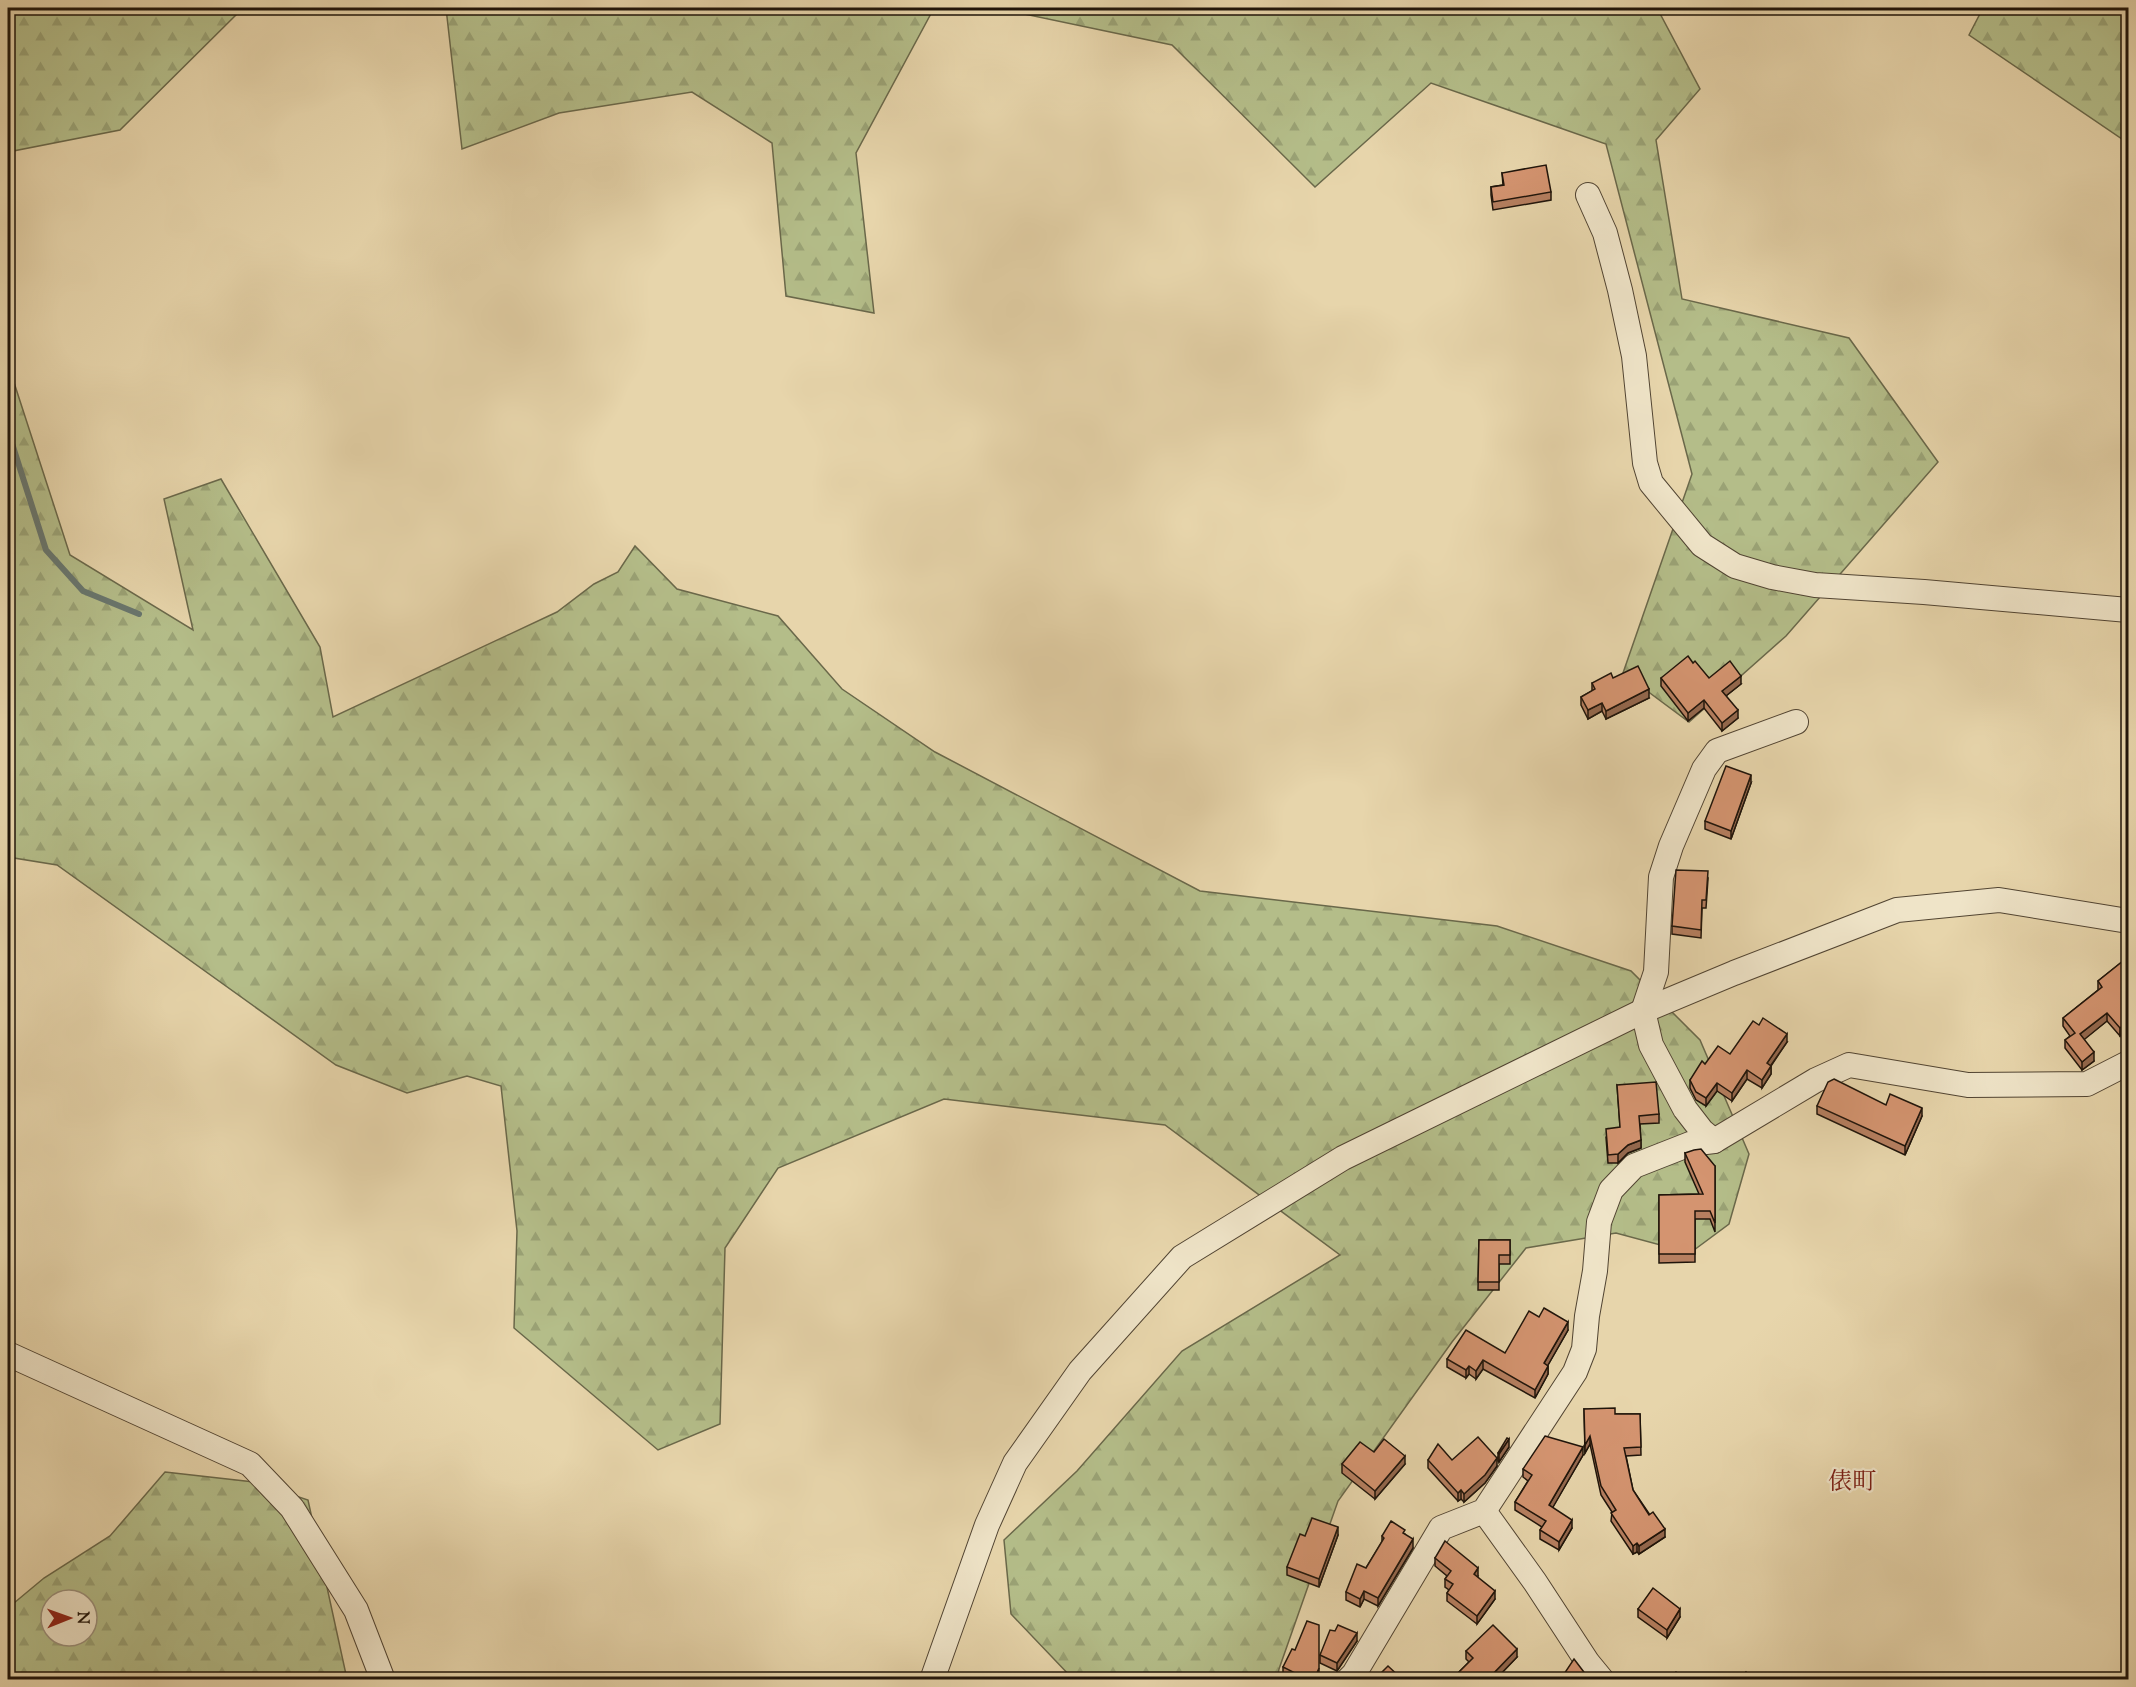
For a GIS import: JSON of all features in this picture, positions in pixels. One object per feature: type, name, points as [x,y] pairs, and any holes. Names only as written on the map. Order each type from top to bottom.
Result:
[{"type":"street","points":[[1588,195],[1605,232],[1620,290],[1634,356],[1645,463],[1651,483],[1702,544],[1735,566],[1772,577],[1815,585],[2128,610]]},
{"type":"street","points":[[1714,1141],[1702,1131],[1684,1109],[1651,1045],[1643,1011],[1656,972],[1661,877],[1671,846],[1704,769],[1717,751],[1797,722]]},
{"type":"street","points":[[932,1680],[987,1525],[1016,1463],[1080,1371],[1182,1257],[1343,1158],[1643,1011],[1734,972],[1897,910],[1999,900],[2128,921]]},
{"type":"street","points":[[1348,1680],[1354,1674],[1441,1528],[1484,1511],[1575,1372],[1584,1349],[1595,1271],[1599,1221],[1611,1190],[1634,1166],[1690,1144],[1714,1141],[1816,1080],[1849,1065],[1968,1085],[2087,1084],[2128,1063]]},
{"type":"street","points":[[8,1354],[250,1464],[292,1508],[356,1610],[383,1680]]},
{"type":"street","points":[[1484,1511],[1602,1680]]},
{"type":"green space","points":[[8,8],[243,8],[120,130],[8,152]]},
{"type":"green space","points":[[446,8],[934,8],[856,153],[874,313],[786,296],[772,143],[692,92],[559,113],[462,149]]},
{"type":"green space","points":[[996,8],[1657,8],[1700,89],[1656,140],[1682,299],[1849,338],[1938,462],[1786,636],[1689,722],[1623,673],[1692,474],[1606,144],[1431,83],[1315,187],[1172,45]]},
{"type":"green space","points":[[1983,8],[2128,8],[2128,143],[1969,35]]},
{"type":"green space","points":[[8,364],[70,555],[193,630],[164,499],[221,479],[320,647],[333,717],[557,612],[594,584],[618,572],[635,546],[677,589],[778,616],[842,689],[935,752],[1200,891],[1497,926],[1631,971],[1700,1040],[1749,1154],[1729,1224],[1690,1253],[1616,1233],[1526,1248],[1452,1342],[1338,1501],[1277,1679],[1073,1679],[1011,1614],[1004,1540],[1077,1471],[1182,1351],[1340,1255],[1165,1125],[944,1099],[778,1168],[725,1248],[720,1424],[658,1450],[514,1328],[517,1231],[501,1086],[467,1076],[407,1093],[336,1065],[57,865],[8,857]]},
{"type":"green space","points":[[165,1472],[254,1482],[308,1500],[347,1679],[8,1680],[8,1608],[44,1578],[110,1536]]},
{"type":"building","points":[[1546,165],[1551,192],[1493,202],[1491,187],[1504,185],[1502,173]]},
{"type":"building","points":[[1688,656],[1709,678],[1730,661],[1741,676],[1722,691],[1738,710],[1722,723],[1704,700],[1688,713],[1661,678]]},
{"type":"building","points":[[1638,666],[1649,689],[1606,711],[1602,703],[1588,710],[1581,697],[1595,689],[1592,683],[1611,673],[1613,678]]},
{"type":"building","points":[[1726,766],[1751,775],[1731,831],[1705,821]]},
{"type":"building","points":[[1676,870],[1708,871],[1706,900],[1702,900],[1701,930],[1672,926]]},
{"type":"building","points":[[2128,957],[2128,1021],[2120,1028],[2107,1013],[2080,1034],[2094,1052],[2082,1062],[2065,1040],[2075,1033],[2063,1018],[2102,987],[2098,981]]},
{"type":"building","points":[[1763,1018],[1787,1034],[1767,1063],[1771,1066],[1762,1080],[1747,1070],[1732,1093],[1717,1083],[1706,1098],[1696,1092],[1690,1080],[1702,1061],[1705,1064],[1718,1046],[1730,1054],[1753,1021],[1759,1025]]},
{"type":"building","points":[[1834,1079],[1886,1105],[1890,1094],[1922,1108],[1905,1146],[1817,1106],[1828,1082]]},
{"type":"building","points":[[1656,1082],[1659,1114],[1639,1116],[1641,1140],[1628,1145],[1618,1154],[1608,1155],[1606,1129],[1620,1127],[1617,1085]]},
{"type":"building","points":[[1701,1149],[1715,1166],[1715,1223],[1710,1211],[1695,1211],[1695,1254],[1659,1254],[1659,1195],[1703,1194],[1685,1153]]},
{"type":"building","points":[[1479,1240],[1510,1240],[1510,1255],[1499,1255],[1499,1282],[1478,1282]]},
{"type":"building","points":[[1544,1308],[1568,1322],[1544,1363],[1548,1366],[1535,1390],[1483,1360],[1476,1371],[1469,1366],[1466,1370],[1447,1359],[1466,1330],[1505,1353],[1529,1311],[1539,1317]]},
{"type":"building","points":[[1615,1408],[1615,1414],[1640,1414],[1641,1447],[1624,1448],[1633,1490],[1649,1515],[1653,1512],[1665,1529],[1639,1546],[1637,1543],[1633,1546],[1611,1513],[1616,1510],[1601,1486],[1590,1436],[1585,1445],[1584,1409]]},
{"type":"building","points":[[1545,1436],[1583,1447],[1549,1505],[1572,1520],[1559,1542],[1540,1530],[1546,1521],[1515,1502],[1532,1475],[1523,1469]]},
{"type":"building","points":[[1478,1437],[1497,1458],[1485,1475],[1464,1494],[1461,1490],[1458,1493],[1428,1460],[1438,1444],[1452,1460]]},
{"type":"building","points":[[1507,1438],[1509,1439],[1499,1454],[1498,1453]]},
{"type":"building","points":[[1384,1439],[1405,1456],[1375,1491],[1342,1464],[1360,1442],[1374,1452]]},
{"type":"building","points":[[1312,1518],[1338,1527],[1319,1579],[1287,1567],[1300,1534],[1305,1536]]},
{"type":"building","points":[[1391,1521],[1405,1530],[1403,1533],[1413,1539],[1378,1598],[1364,1591],[1360,1599],[1346,1592],[1357,1564],[1366,1568],[1384,1538],[1382,1536]]},
{"type":"building","points":[[1445,1541],[1478,1568],[1474,1574],[1495,1591],[1477,1616],[1447,1593],[1453,1584],[1445,1579],[1451,1571],[1435,1558]]},
{"type":"building","points":[[1653,1588],[1680,1609],[1667,1630],[1638,1609]]},
{"type":"building","points":[[1307,1621],[1319,1625],[1319,1668],[1314,1680],[1290,1680],[1295,1673],[1283,1667],[1292,1649],[1295,1650]]},
{"type":"building","points":[[1338,1625],[1357,1633],[1337,1663],[1320,1655],[1330,1630],[1335,1631]]},
{"type":"building","points":[[1493,1625],[1517,1649],[1487,1680],[1454,1680],[1453,1678],[1473,1658],[1466,1651]]},
{"type":"building","points":[[1574,1659],[1590,1680],[1569,1680],[1570,1678],[1564,1674]]},
{"type":"building","points":[[1388,1666],[1403,1680],[1374,1680]]},
{"type":"building","points":[[1676,1672],[1686,1680],[1670,1680]]},
{"type":"building","points":[[1746,1672],[1753,1680],[1739,1680]]},
{"type":"waterway","points":[[8,431],[46,550],[83,591],[139,614]]},
{"type":"district","name":"俵町","points":[[1852,1481]]}]
